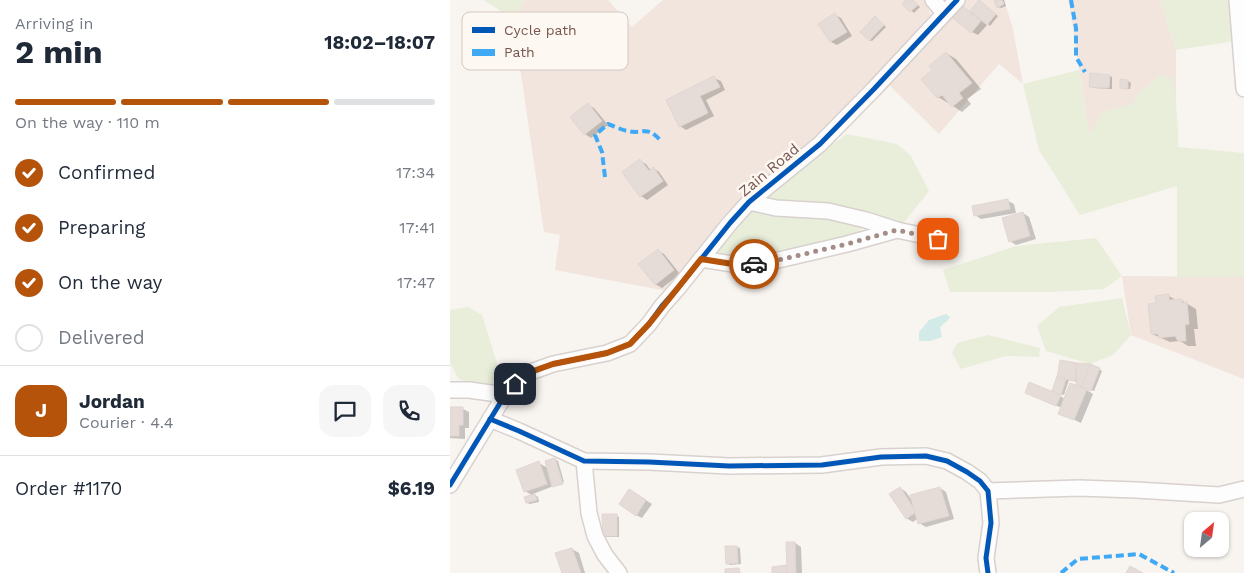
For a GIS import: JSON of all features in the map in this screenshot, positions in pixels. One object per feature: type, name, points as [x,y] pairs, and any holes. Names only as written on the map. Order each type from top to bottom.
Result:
[{"type":"street","points":[[933,0],[944,14]]},
{"type":"street","name":"Zain Road","points":[[450,485],[505,395],[525,374],[553,364],[607,353],[630,344],[649,324],[730,222],[750,202],[820,144],[957,0]]},
{"type":"street","points":[[1237,0],[1244,89]]},
{"type":"street","points":[[750,202],[776,208],[828,211],[938,239]]},
{"type":"street","points":[[701,259],[739,265],[752,265],[847,244],[897,230]]},
{"type":"street","points":[[450,390],[468,390],[505,395]]},
{"type":"street","points":[[490,419],[584,461],[729,466],[822,465],[881,457],[926,456],[947,461],[980,481],[988,491],[992,523],[986,558],[988,573]]},
{"type":"street","points":[[584,461],[590,513],[595,536],[605,555],[618,573]]},
{"type":"street","points":[[988,491],[1079,488],[1219,495],[1244,489]]},
{"type":"shaded area","points":[[525,0],[608,0],[619,12],[517,12]]},
{"type":"shaded area","points":[[663,0],[926,0],[931,16],[926,26],[856,94],[818,138],[770,175],[723,224],[667,291],[555,270],[560,235],[544,232],[520,70],[628,70],[628,22],[632,27]]},
{"type":"shaded area","points":[[965,0],[1004,0],[1013,29],[1023,84],[999,64],[939,134],[887,83]]},
{"type":"shaded area","points":[[1068,0],[1160,0],[1176,50],[1176,108],[1089,135]]},
{"type":"shaded area","points":[[1122,276],[1244,277],[1244,379],[1131,335]]},
{"type":"green space","points":[[484,0],[525,0],[517,12],[502,12]]},
{"type":"green space","points":[[1160,0],[1231,0],[1235,41],[1176,50]]},
{"type":"green space","points":[[1079,70],[1089,135],[1102,112],[1133,104],[1138,94],[1159,76],[1170,77],[1175,89],[1178,147],[1244,153],[1244,277],[1177,277],[1177,186],[1080,215],[1039,150],[1023,84]]},
{"type":"green space","points":[[847,134],[897,144],[911,156],[929,191],[902,225],[872,218],[847,244],[766,260],[721,254],[713,244],[766,192]]},
{"type":"green space","points":[[1096,238],[1122,276],[1104,289],[1050,292],[950,292],[943,270],[1016,246]]},
{"type":"green space","points":[[1122,298],[1131,335],[1113,355],[1090,364],[1046,351],[1037,326],[1059,307]]},
{"type":"green space","points":[[468,307],[482,315],[499,370],[500,387],[479,390],[458,378],[450,363],[450,310]]},
{"type":"green space","points":[[988,335],[1040,348],[1039,357],[1006,356],[961,369],[952,353],[957,343]]},
{"type":"water","points":[[946,314],[950,317],[940,327],[942,337],[930,341],[919,341],[919,332],[929,320]]},
{"type":"building","points":[[906,0],[913,0],[918,5],[910,12],[902,4]]},
{"type":"building","points":[[979,0],[996,14],[987,25],[970,11]]},
{"type":"building","points":[[994,0],[1002,0],[1004,4],[997,8]]},
{"type":"building","points":[[963,6],[981,21],[971,33],[953,18]]},
{"type":"building","points":[[835,13],[847,32],[830,42],[818,24]]},
{"type":"building","points":[[875,16],[884,25],[869,41],[860,32]]},
{"type":"building","points":[[946,52],[972,83],[959,93],[963,98],[952,107],[942,95],[937,98],[921,79],[932,70],[929,66]]},
{"type":"building","points":[[1090,73],[1110,75],[1109,88],[1089,87]]},
{"type":"building","points":[[714,76],[720,87],[700,96],[708,113],[679,127],[666,100]]},
{"type":"building","points":[[1120,79],[1128,80],[1128,89],[1120,88]]},
{"type":"building","points":[[588,103],[602,121],[584,135],[570,117]]},
{"type":"building","points":[[640,159],[649,171],[653,167],[663,181],[640,197],[622,172]]},
{"type":"building","points":[[1008,199],[1010,209],[974,216],[972,206]]},
{"type":"building","points":[[1023,212],[1030,236],[1009,242],[1002,218]]},
{"type":"building","points":[[658,249],[674,270],[655,285],[638,264]]},
{"type":"building","points":[[1169,294],[1169,300],[1182,299],[1182,303],[1187,302],[1189,324],[1185,325],[1186,341],[1178,341],[1175,336],[1159,338],[1158,334],[1151,334],[1148,304],[1156,303],[1155,296]]},
{"type":"building","points":[[1060,360],[1077,363],[1075,381],[1057,378]]},
{"type":"building","points":[[1077,363],[1090,364],[1089,387],[1076,386]]},
{"type":"building","points":[[1090,364],[1100,368],[1091,391],[1081,387]]},
{"type":"building","points":[[1057,376],[1066,379],[1061,395],[1052,391]]},
{"type":"building","points":[[1029,382],[1061,395],[1056,406],[1025,393]]},
{"type":"building","points":[[1070,383],[1087,389],[1074,420],[1058,414]]},
{"type":"building","points":[[450,407],[463,407],[463,425],[459,425],[459,436],[450,436]]},
{"type":"building","points":[[555,458],[563,484],[552,487],[545,461]]},
{"type":"building","points":[[539,461],[547,484],[524,492],[516,470]]},
{"type":"building","points":[[900,487],[916,512],[906,519],[889,494]]},
{"type":"building","points":[[940,487],[949,516],[918,524],[910,495]]},
{"type":"building","points":[[629,489],[646,500],[636,516],[619,504]]},
{"type":"building","points":[[535,494],[537,500],[526,503],[524,497]]},
{"type":"building","points":[[602,514],[617,514],[617,536],[603,536]]},
{"type":"building","points":[[786,542],[795,542],[796,573],[787,573]]},
{"type":"building","points":[[725,546],[737,546],[738,563],[726,564]]},
{"type":"building","points":[[572,548],[581,573],[562,573],[555,553]]},
{"type":"building","points":[[786,565],[787,573],[772,573],[772,567]]},
{"type":"building","points":[[1130,566],[1143,573],[1126,573]]},
{"type":"building","points":[[739,568],[740,573],[725,573],[725,569]]},
{"type":"marked path","points":[[1071,0],[1076,28],[1076,57],[1085,72]]},
{"type":"marked path","points":[[605,177],[602,152],[595,135],[608,124],[633,132],[648,131],[661,141]]},
{"type":"marked path","points":[[1061,573],[1078,559],[1139,554],[1174,573]]},
{"type":"cycle path","points":[[450,485],[505,395],[525,374],[553,364],[607,353],[630,344],[649,324],[749,202],[820,144],[957,0]]},
{"type":"cycle path","points":[[490,419],[584,461],[729,466],[822,465],[881,457],[926,456],[947,461],[980,481],[988,491],[991,523],[986,558],[988,573]]},
{"type":"way so far","points":[[754,264],[847,244],[897,230],[938,239]]},
{"type":"route","points":[[515,384],[525,374],[553,364],[607,353],[630,344],[649,324],[701,259],[739,265],[754,264]]}]
